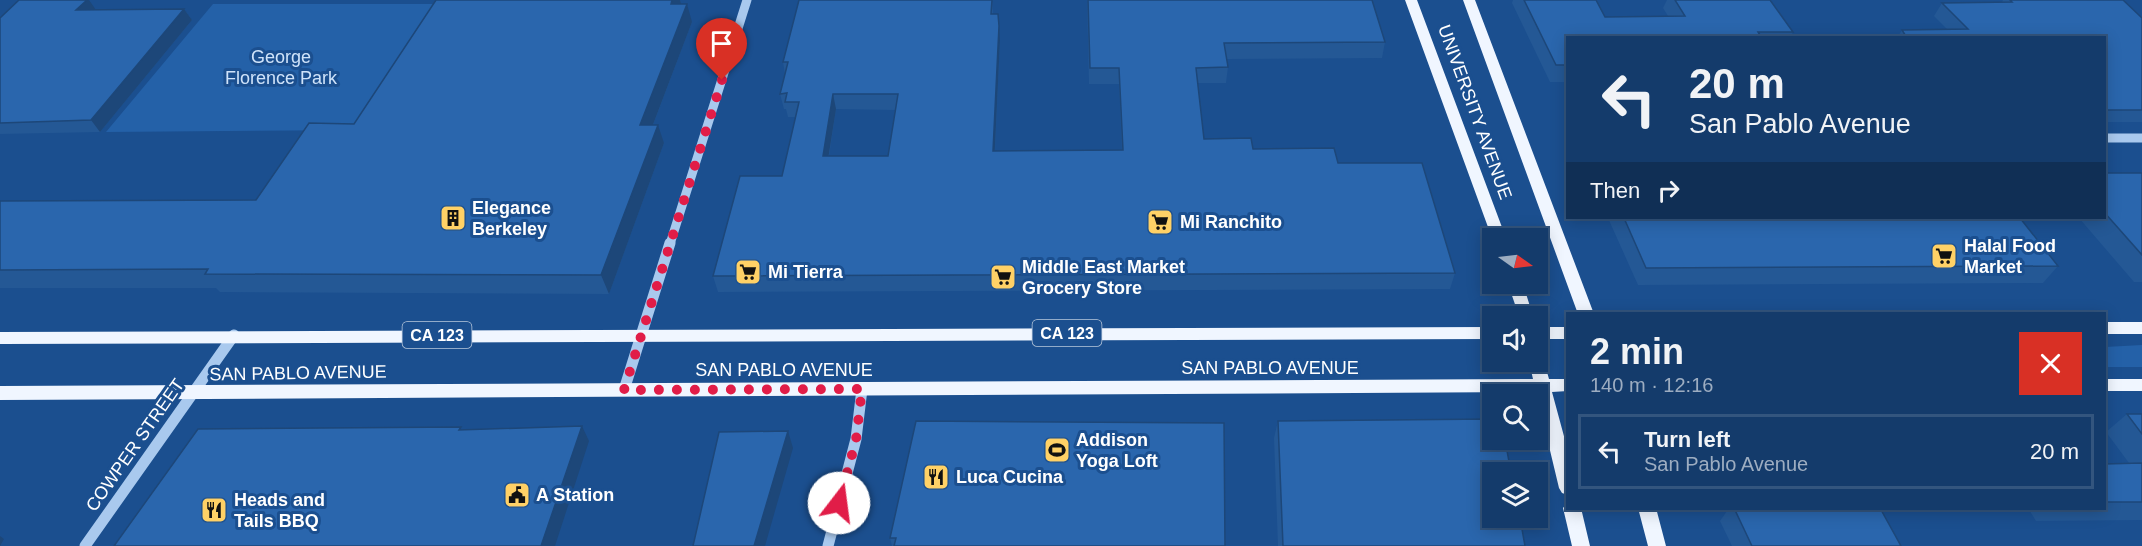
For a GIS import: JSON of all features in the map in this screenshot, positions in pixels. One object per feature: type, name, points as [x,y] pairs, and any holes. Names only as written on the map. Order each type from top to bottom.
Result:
[{"type":"main road","name":"UNIVERSITY AVENUE","points":[[1411,0],[1495,228]]},
{"type":"main road","name":"UNIVERSITY AVENUE","points":[[1469,0],[1586,312]]},
{"type":"main road","points":[[2106,328],[2142,328]]},
{"type":"main road","name":"SAN PABLO AVENUE","points":[[0,338],[234,335],[1482,333]]},
{"type":"main road","points":[[1548,333],[1566,333]]},
{"type":"main road","points":[[2106,384],[2142,385]]},
{"type":"main road","name":"SAN PABLO AVENUE","points":[[1548,386],[1566,385]]},
{"type":"main road","name":"SAN PABLO AVENUE","points":[[0,393],[194,394],[1482,386]]},
{"type":"main road","points":[[1548,406],[1566,480]]},
{"type":"main road","points":[[1572,510],[1581,546]]},
{"type":"main road","points":[[1648,510],[1658,546]]},
{"type":"street","points":[[624,390],[747,0]]},
{"type":"street","points":[[2106,138],[2142,138]]},
{"type":"street","name":"COWPER STREET","points":[[86,546],[234,335]]},
{"type":"street","points":[[828,546],[856,440],[862,389]]},
{"type":"green space","name":"George Florence Park","points":[[213,4],[440,4],[363,130],[106,132]]},
{"type":"green space","points":[[2142,345],[2142,367],[2106,367],[2106,347]]},
{"type":"building","points":[[19,0],[87,0],[76,10],[184,9],[91,120],[0,123],[0,18]]},
{"type":"building","points":[[436,0],[672,0],[671,4],[687,4],[640,125],[658,125],[601,275],[205,274],[208,269],[0,270],[0,201],[256,200],[309,123],[354,124]]},
{"type":"building","points":[[799,0],[992,0],[991,14],[998,14],[999,26],[993,151],[1123,150],[1119,68],[1090,68],[1088,0],[1372,0],[1385,42],[1224,43],[1228,67],[1196,68],[1204,139],[1251,138],[1253,149],[1334,148],[1338,163],[1422,163],[1455,273],[713,276],[740,176],[782,176],[799,102],[785,102],[787,93],[780,94],[788,62],[783,62]],"holes":[[[833,94],[898,94],[888,156],[823,156]]]},
{"type":"building","points":[[1524,0],[1596,0],[1605,17],[1685,16],[1675,0],[1770,0],[1793,32],[1758,32],[1761,36],[1566,36],[1566,65],[1556,65]]},
{"type":"building","points":[[2010,0],[2123,0],[2142,18],[2142,110],[2106,110],[2106,36],[1906,36],[1902,30],[1968,29],[1942,3],[2012,2]]},
{"type":"building","points":[[2106,173],[2142,173],[2142,255],[2106,214]]},
{"type":"building","points":[[1624,219],[2021,219],[2058,266],[1646,268]]},
{"type":"building","points":[[2127,414],[2142,414],[2142,434]]},
{"type":"building","points":[[1482,419],[1482,450],[1507,450],[1509,462],[1482,462],[1482,528],[1522,528],[1525,546],[1283,546],[1278,421]]},
{"type":"building","points":[[916,421],[1224,423],[1225,546],[894,546],[896,538],[890,538]]},
{"type":"building","points":[[582,426],[541,546],[114,546],[198,429],[461,427],[459,430]]},
{"type":"building","points":[[788,431],[754,546],[693,546],[719,432]]},
{"type":"building","points":[[2142,463],[2142,502],[2106,502],[2106,464]]},
{"type":"building","points":[[1735,510],[1881,510],[1901,546],[1752,546]]},
{"type":"place","name":"Elegance Berkeley","points":[[453,218]]},
{"type":"place","name":"Mi Ranchito","points":[[1160,222]]},
{"type":"place","name":"Halal Food Market","points":[[1944,256]]},
{"type":"place","name":"Mi Tierra","points":[[748,272]]},
{"type":"place","name":"Middle East Market Grocery Store","points":[[1003,277]]},
{"type":"place","name":"Addison Yoga Loft","points":[[1057,450]]},
{"type":"place","name":"Luca Cucina","points":[[936,477]]},
{"type":"place","name":"A Station","points":[[517,495]]},
{"type":"place","name":"Heads and Tails BBQ","points":[[214,510]]},
{"type":"route","points":[[722,80],[624,390],[862,389],[856,440],[839,503]]}]
